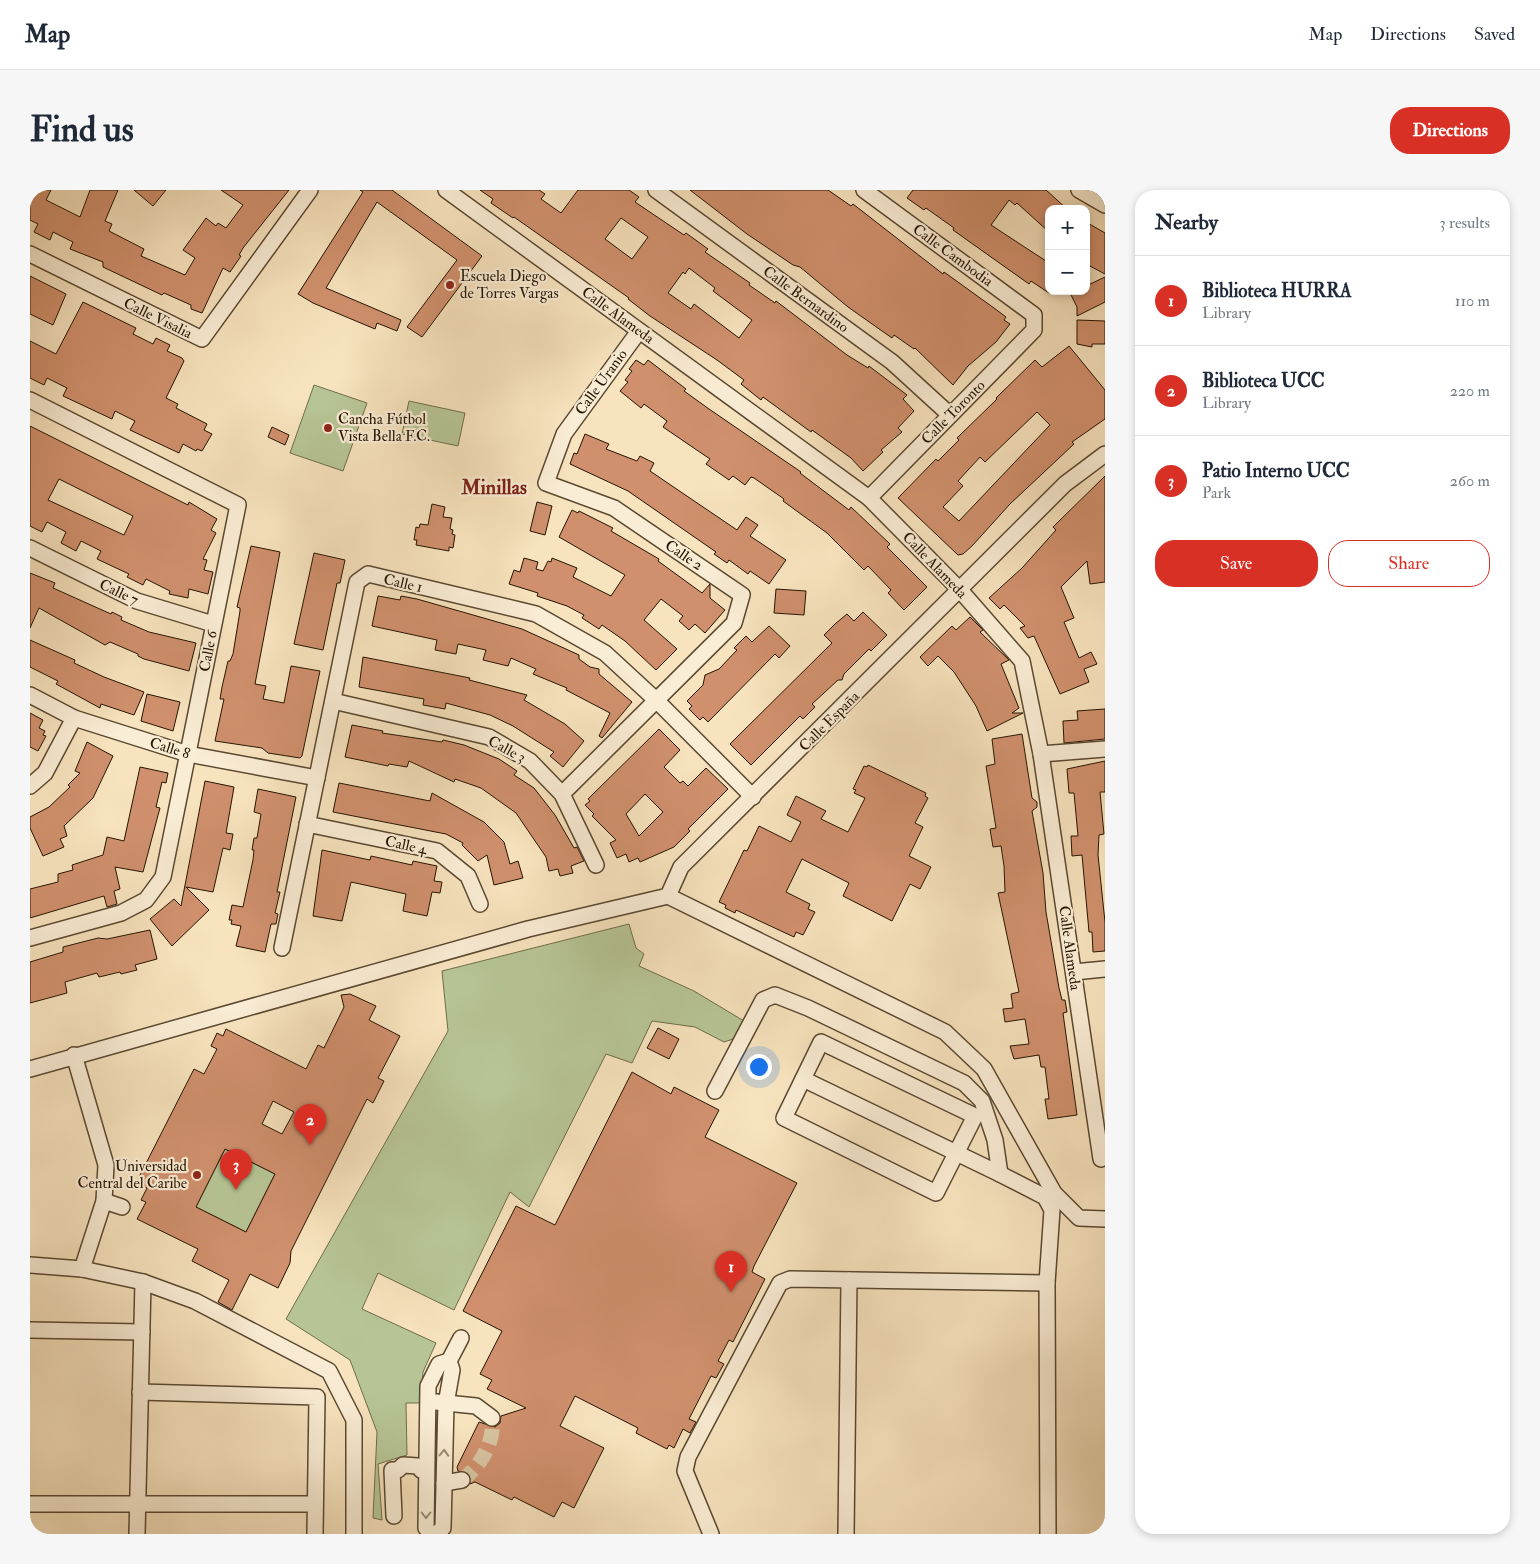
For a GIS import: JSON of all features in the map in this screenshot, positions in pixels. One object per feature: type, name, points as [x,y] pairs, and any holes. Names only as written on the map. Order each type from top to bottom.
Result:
[{"type":"street","name":"Calle Visalia","points":[[30,254],[202,340],[310,190]]},
{"type":"street","name":"Calle Alameda","points":[[446,190],[870,498],[960,590],[1022,661],[1040,754],[1102,1137],[1101,1159]]},
{"type":"street","name":"Calle Bernardino","points":[[656,190],[892,362],[950,415]]},
{"type":"street","name":"Calle Cambodia","points":[[864,190],[1034,315],[1034,325]]},
{"type":"street","points":[[1078,190],[1105,205]]},
{"type":"street","name":"Calle Toronto","points":[[870,498],[1034,330],[1034,325]]},
{"type":"street","name":"Calle Uranio","points":[[564,434],[639,330]]},
{"type":"street","name":"Calle 6","points":[[30,400],[238,505],[163,877],[146,900],[121,913],[30,938]]},
{"type":"street","name":"Calle 2","points":[[564,434],[546,483],[614,508],[742,595],[734,622],[656,700]]},
{"type":"street","name":"Calle España","points":[[668,896],[681,867],[1064,484],[1105,454]]},
{"type":"street","name":"Calle 7","points":[[30,548],[138,601],[214,624]]},
{"type":"street","name":"Calle 1","points":[[282,948],[357,582],[368,574],[536,614],[605,653],[656,700],[753,797]]},
{"type":"street","name":"Calle 8","points":[[30,695],[74,718],[188,754],[317,778]]},
{"type":"street","points":[[562,794],[656,700]]},
{"type":"street","name":"Calle 3","points":[[333,701],[488,737],[530,761],[562,794],[596,865]]},
{"type":"street","points":[[30,786],[45,773],[74,718]]},
{"type":"street","points":[[1040,754],[1105,748]]},
{"type":"street","name":"Calle 4","points":[[307,824],[437,851],[468,876],[480,904]]},
{"type":"street","points":[[30,1069],[74,1055],[528,929],[668,896],[945,1032],[984,1069],[1054,1193],[1079,1218],[1105,1219]]},
{"type":"street","points":[[1074,972],[1105,969]]},
{"type":"street","points":[[715,1091],[763,1000],[774,995],[808,1008],[964,1083],[982,1101],[995,1140],[1000,1174]]},
{"type":"street","points":[[821,1042],[975,1116],[957,1153],[936,1193],[784,1118],[821,1042]]},
{"type":"street","points":[[74,1055],[106,1165],[104,1201],[82,1268]]},
{"type":"street","points":[[803,1079],[1000,1174],[1044,1198],[1052,1210],[1047,1283],[1048,1534]]},
{"type":"street","points":[[104,1201],[122,1207]]},
{"type":"street","points":[[30,1265],[82,1268],[143,1282],[195,1301],[329,1371],[354,1420],[354,1534]]},
{"type":"street","points":[[710,1534],[685,1471],[688,1457],[780,1283],[790,1279],[1047,1283]]},
{"type":"street","points":[[846,1534],[849,1280]]},
{"type":"street","points":[[137,1534],[143,1282]]},
{"type":"street","points":[[30,1330],[142,1332]]},
{"type":"street","points":[[431,1534],[426,1528],[424,1472],[428,1386],[439,1364],[449,1361],[461,1338]]},
{"type":"street","points":[[436,1534],[443,1528],[446,1404],[452,1370],[449,1361]]},
{"type":"street","points":[[140,1392],[317,1397],[315,1534]]},
{"type":"street","points":[[427,1401],[476,1406],[492,1418]]},
{"type":"street","points":[[394,1516],[392,1470],[416,1474],[424,1472],[443,1480],[462,1480]]},
{"type":"street","points":[[30,1504],[315,1504]]},
{"type":"green space","name":"Cancha Fútbol Vista Bella F.C.","points":[[314,385],[367,403],[343,471],[290,453]]},
{"type":"green space","points":[[409,401],[465,413],[458,446],[402,434]]},
{"type":"green space","points":[[629,924],[636,948],[644,954],[639,966],[694,991],[744,1021],[736,1038],[724,1042],[695,1027],[652,1021],[632,1063],[606,1054],[529,1207],[510,1192],[454,1310],[378,1273],[362,1309],[436,1343],[423,1372],[421,1403],[406,1403],[407,1455],[378,1464],[382,1520],[373,1518],[377,1432],[350,1360],[286,1319],[448,1031],[442,971]]},
{"type":"green space","points":[[225,1149],[275,1174],[246,1232],[196,1207]]},
{"type":"building","points":[[36,190],[51,190],[46,200],[80,217],[90,190],[118,190],[105,221],[112,224],[109,231],[144,249],[141,256],[185,275],[195,258],[183,250],[206,218],[216,226],[218,223],[226,228],[243,205],[221,190],[289,190],[243,248],[239,255],[241,256],[230,272],[223,268],[202,313],[191,309],[191,305],[164,293],[162,295],[103,267],[103,262],[70,249],[73,242],[53,232],[50,240],[34,232],[38,224],[30,220],[30,193],[34,195]]},
{"type":"building","points":[[134,190],[166,190],[153,206]]},
{"type":"building","points":[[360,190],[392,190],[482,256],[422,337],[407,327],[457,260],[377,202],[326,288],[401,320],[397,331],[377,323],[375,329],[313,303],[298,294],[363,192]]},
{"type":"building","points":[[480,190],[539,190],[545,194],[541,199],[561,213],[578,190],[629,190],[639,197],[635,202],[684,235],[686,233],[708,249],[705,252],[750,283],[749,285],[775,303],[776,301],[847,355],[868,368],[869,366],[907,395],[903,399],[914,411],[898,428],[902,432],[881,450],[883,452],[863,471],[851,458],[812,430],[811,432],[763,397],[761,400],[741,384],[744,380],[717,360],[650,316],[629,298],[514,217],[491,203],[493,199]],"holes":[[[621,218],[648,237],[632,259],[605,239]],[[689,268],[715,288],[713,291],[752,320],[739,338],[694,304],[691,309],[668,293],[683,272],[685,274]]]},
{"type":"building","points":[[690,190],[828,190],[851,206],[853,204],[943,274],[944,272],[1006,317],[1004,320],[1010,324],[996,342],[968,366],[953,385],[915,348],[894,335],[892,338],[848,307],[800,267],[793,265],[747,234]]},
{"type":"building","points":[[913,190],[1046,190],[1063,205],[1045,205],[1045,228],[1017,203],[1015,205],[1009,200],[991,225],[1045,260],[1045,290],[1031,281],[1029,284],[953,230],[954,228],[926,208],[924,210],[907,198]]},
{"type":"building","points":[[1090,224],[1105,233],[1105,274],[1090,266]]},
{"type":"building","points":[[30,276],[66,294],[53,325],[30,314]]},
{"type":"building","points":[[1105,277],[1105,302],[1077,316],[1077,307],[1071,295],[1090,295],[1090,284]]},
{"type":"building","points":[[83,302],[136,328],[133,334],[153,344],[156,338],[170,345],[167,351],[182,358],[184,361],[166,398],[178,404],[176,408],[207,424],[204,430],[212,434],[202,451],[197,449],[196,451],[183,444],[179,453],[130,430],[135,421],[115,411],[112,419],[63,396],[67,388],[47,378],[44,385],[30,378],[30,341],[56,354]]},
{"type":"building","points":[[1077,320],[1105,321],[1105,344],[1092,344],[1092,347],[1077,344]]},
{"type":"building","points":[[1069,346],[1105,390],[1105,419],[1072,442],[1074,444],[1010,504],[972,546],[963,554],[958,555],[898,498],[936,459],[938,461],[959,440],[957,438],[1035,360],[1042,367]],"holes":[[[1037,412],[1050,425],[959,521],[943,507],[963,486],[958,481],[980,457],[985,462]]]},
{"type":"building","points":[[636,360],[644,365],[648,360],[686,389],[684,391],[801,472],[849,510],[851,507],[890,544],[887,547],[927,587],[904,610],[888,593],[891,590],[868,566],[864,570],[827,533],[783,501],[784,499],[754,478],[751,477],[745,485],[733,476],[729,480],[706,464],[710,459],[663,427],[667,421],[644,404],[641,408],[620,391],[628,382],[625,380],[632,371],[629,369]]},
{"type":"building","points":[[30,426],[188,505],[189,502],[217,519],[211,530],[216,533],[203,559],[207,560],[204,570],[213,572],[208,594],[189,589],[188,598],[169,594],[170,591],[146,579],[143,585],[127,577],[129,574],[97,559],[101,551],[81,541],[76,551],[61,543],[66,532],[47,522],[42,532],[30,526]],"holes":[[[59,479],[133,516],[124,535],[48,500]]]},
{"type":"building","points":[[272,427],[289,435],[285,445],[268,437]]},
{"type":"building","points":[[585,434],[609,444],[606,449],[637,461],[640,456],[654,463],[650,471],[737,530],[746,517],[758,525],[750,536],[786,560],[769,584],[750,571],[748,574],[729,560],[727,563],[714,554],[716,552],[628,491],[570,464],[574,453],[577,454]]},
{"type":"building","points":[[1105,476],[1105,582],[1090,584],[1087,561],[1061,587],[1074,618],[1064,622],[1079,658],[1091,652],[1097,664],[1084,669],[1089,682],[1060,694],[1034,636],[1028,638],[1020,628],[1025,626],[1004,605],[1000,609],[989,598],[1022,568],[1056,530],[1053,527]]},
{"type":"building","points":[[537,502],[552,506],[545,535],[530,531]]},
{"type":"building","points":[[432,504],[445,507],[443,517],[452,518],[450,529],[453,530],[452,534],[455,535],[453,548],[449,547],[449,551],[416,545],[417,540],[414,540],[416,527],[419,528],[420,524],[428,525]]},
{"type":"building","points":[[572,510],[578,513],[579,511],[613,528],[611,531],[659,559],[658,561],[702,593],[710,584],[710,598],[725,610],[705,633],[695,624],[689,630],[679,621],[683,616],[661,599],[644,620],[677,649],[656,670],[625,641],[602,625],[599,629],[582,618],[584,615],[567,606],[537,596],[538,593],[509,584],[514,570],[520,572],[524,558],[538,562],[536,569],[543,571],[548,561],[551,562],[552,558],[577,568],[573,577],[611,596],[625,575],[559,537]]},
{"type":"building","points":[[251,546],[280,552],[255,684],[266,686],[263,699],[284,703],[291,666],[320,671],[302,756],[300,758],[268,753],[262,748],[215,741],[224,699],[220,699],[222,687],[228,661],[230,661],[233,654],[240,611],[240,608],[237,607]]},
{"type":"building","points":[[314,553],[345,560],[340,583],[337,583],[323,650],[294,644]]},
{"type":"building","points":[[30,573],[55,583],[53,588],[111,614],[112,612],[122,617],[121,620],[149,632],[196,643],[189,671],[144,659],[138,656],[138,654],[110,642],[105,645],[39,608],[30,628]]},
{"type":"building","points":[[776,589],[806,591],[804,615],[774,613]]},
{"type":"building","points":[[378,596],[400,600],[401,596],[417,599],[522,629],[579,655],[579,659],[590,667],[599,669],[599,674],[632,702],[602,738],[599,736],[610,713],[566,690],[567,688],[533,674],[536,669],[511,658],[508,666],[483,660],[486,650],[458,644],[456,654],[435,650],[437,640],[372,626]]},
{"type":"building","points":[[863,612],[887,635],[871,651],[869,649],[844,674],[842,680],[838,680],[812,704],[815,707],[803,719],[800,716],[751,765],[730,744],[832,643],[824,635],[835,624],[847,614],[854,621]]},
{"type":"building","points":[[970,617],[983,630],[980,632],[1009,660],[1001,664],[1019,708],[1012,713],[1023,713],[987,731],[976,706],[954,672],[938,656],[928,666],[920,657],[952,626],[956,630]]},
{"type":"building","points":[[769,626],[790,646],[779,658],[775,654],[708,722],[703,717],[700,720],[689,709],[692,706],[687,701],[703,685],[705,675],[719,669],[737,650],[734,648],[746,636],[752,642]]},
{"type":"building","points":[[30,640],[75,660],[74,663],[104,677],[144,692],[134,715],[101,704],[100,708],[56,684],[58,681],[30,667]]},
{"type":"building","points":[[363,657],[470,678],[469,680],[527,695],[524,700],[565,724],[584,741],[563,767],[550,756],[554,752],[513,726],[490,715],[446,703],[445,709],[423,705],[424,699],[359,687]]},
{"type":"building","points":[[147,694],[180,702],[173,731],[141,721]]},
{"type":"building","points":[[1105,709],[1105,739],[1064,743],[1063,721],[1078,720],[1077,711]]},
{"type":"building","points":[[30,713],[43,720],[39,728],[45,731],[43,735],[46,736],[38,751],[30,747]]},
{"type":"building","points":[[352,725],[383,731],[382,733],[442,742],[443,740],[464,745],[499,759],[517,771],[514,775],[534,788],[555,815],[574,848],[577,847],[584,861],[571,866],[573,873],[560,876],[558,869],[549,871],[546,857],[516,813],[481,788],[455,779],[454,782],[409,761],[407,767],[389,764],[388,766],[345,757]]},
{"type":"building","points":[[659,729],[680,750],[664,767],[680,783],[683,781],[688,786],[706,768],[728,789],[688,829],[690,831],[674,847],[640,862],[638,858],[629,862],[626,854],[617,858],[610,843],[616,840],[592,816],[594,814],[585,805],[590,801],[588,799]],"holes":[[[645,794],[663,812],[639,836],[626,814]]]},
{"type":"building","points":[[1022,734],[1032,798],[1037,802],[1037,807],[1032,811],[1043,873],[1046,912],[1059,988],[1062,1000],[1065,1000],[1067,1012],[1063,1013],[1077,1115],[1048,1119],[1045,1099],[1049,1099],[1045,1067],[1041,1067],[1039,1055],[1014,1059],[1010,1046],[1029,1044],[1025,1019],[1005,1022],[1003,1009],[1013,1008],[1011,994],[1019,992],[998,893],[1005,892],[1001,846],[993,847],[990,829],[996,828],[986,766],[995,764],[992,739]]},
{"type":"building","points":[[87,742],[113,756],[93,798],[64,826],[67,836],[60,839],[64,847],[43,856],[30,828],[30,817],[49,807],[70,787],[68,785],[80,773],[75,771]]},
{"type":"building","points":[[1105,761],[1105,792],[1100,792],[1104,834],[1099,835],[1098,855],[1105,922],[1105,951],[1093,952],[1092,932],[1089,932],[1082,855],[1072,856],[1071,836],[1078,836],[1074,793],[1069,793],[1067,769]]},
{"type":"building","points":[[868,765],[926,793],[925,796],[928,798],[915,823],[923,827],[909,856],[931,867],[920,889],[910,884],[892,921],[843,896],[849,883],[802,859],[786,892],[810,904],[808,909],[815,912],[803,935],[796,932],[794,937],[736,910],[735,913],[725,908],[726,905],[719,902],[744,850],[747,851],[759,826],[791,842],[801,822],[787,815],[796,796],[826,811],[821,819],[848,832],[865,798],[854,793],[856,790],[853,789],[864,766],[867,767]]},
{"type":"building","points":[[140,767],[168,773],[166,783],[162,782],[156,807],[160,808],[143,872],[115,867],[120,889],[114,891],[117,904],[107,907],[104,896],[30,918],[30,889],[58,882],[58,874],[73,870],[72,865],[103,855],[107,837],[124,841]]},
{"type":"building","points":[[205,781],[234,787],[226,833],[233,834],[230,850],[223,848],[213,892],[186,887],[209,910],[172,946],[150,919],[174,899],[181,906]]},
{"type":"building","points":[[339,783],[430,801],[432,793],[484,822],[504,842],[510,864],[518,861],[523,878],[494,885],[487,855],[478,861],[462,845],[463,843],[446,834],[333,812]]},
{"type":"building","points":[[258,789],[296,797],[277,892],[280,892],[275,913],[278,914],[276,924],[271,924],[265,952],[236,946],[241,926],[231,924],[232,920],[229,920],[232,905],[243,907],[253,860],[254,838],[257,838],[261,814],[254,812]]},
{"type":"building","points":[[322,850],[370,860],[371,856],[412,865],[413,861],[437,866],[434,881],[442,882],[440,893],[432,892],[427,916],[403,911],[406,894],[351,882],[342,921],[313,916]]},
{"type":"building","points":[[150,930],[157,959],[135,965],[137,970],[121,974],[120,972],[99,977],[97,973],[65,982],[67,993],[30,1003],[30,962],[63,952],[63,947],[98,938],[107,939]]},
{"type":"building","name":"Universidad Central del Caribe","points":[[350,994],[376,1006],[369,1020],[400,1036],[378,1078],[384,1081],[373,1103],[367,1099],[291,1251],[290,1263],[278,1288],[250,1274],[232,1310],[218,1302],[229,1280],[192,1261],[198,1249],[137,1219],[146,1202],[141,1200],[147,1188],[136,1183],[194,1069],[204,1074],[217,1049],[211,1046],[217,1033],[223,1036],[226,1029],[306,1069],[318,1045],[324,1048],[344,1007],[341,995]],"holes":[[[273,1101],[294,1112],[282,1134],[262,1124]],[[225,1149],[275,1174],[246,1232],[196,1207]]]},
{"type":"building","points":[[658,1028],[679,1039],[669,1059],[647,1048]]},
{"type":"building","points":[[632,1072],[671,1094],[674,1087],[719,1110],[705,1137],[797,1183],[752,1272],[765,1279],[733,1342],[729,1340],[718,1361],[724,1364],[716,1378],[711,1376],[689,1419],[696,1422],[690,1433],[683,1429],[674,1448],[669,1445],[667,1449],[636,1433],[638,1428],[575,1396],[560,1426],[604,1448],[574,1508],[562,1502],[554,1517],[514,1497],[512,1500],[475,1482],[470,1484],[469,1474],[458,1471],[457,1467],[479,1422],[495,1427],[500,1423],[501,1416],[526,1408],[487,1389],[492,1380],[480,1374],[502,1331],[463,1311],[516,1206],[555,1225]]},
{"type":"tunnel","points":[[462,1480],[481,1461],[485,1453],[491,1436],[492,1418]]},
{"type":"place","name":"Escuela Diego de Torres Vargas","points":[[450,285]]},
{"type":"place","name":"Cancha Fútbol Vista Bella F.C.","points":[[328,428]]},
{"type":"place","name":"Biblioteca UCC","points":[[310,1145]]},
{"type":"place","name":"Universidad Central del Caribe","points":[[197,1175]]},
{"type":"place","name":"Patio Interno UCC","points":[[236,1190]]},
{"type":"place","name":"Biblioteca HURRA","points":[[731,1292]]},
{"type":"district","name":"Minillas","points":[[494,487]]}]
